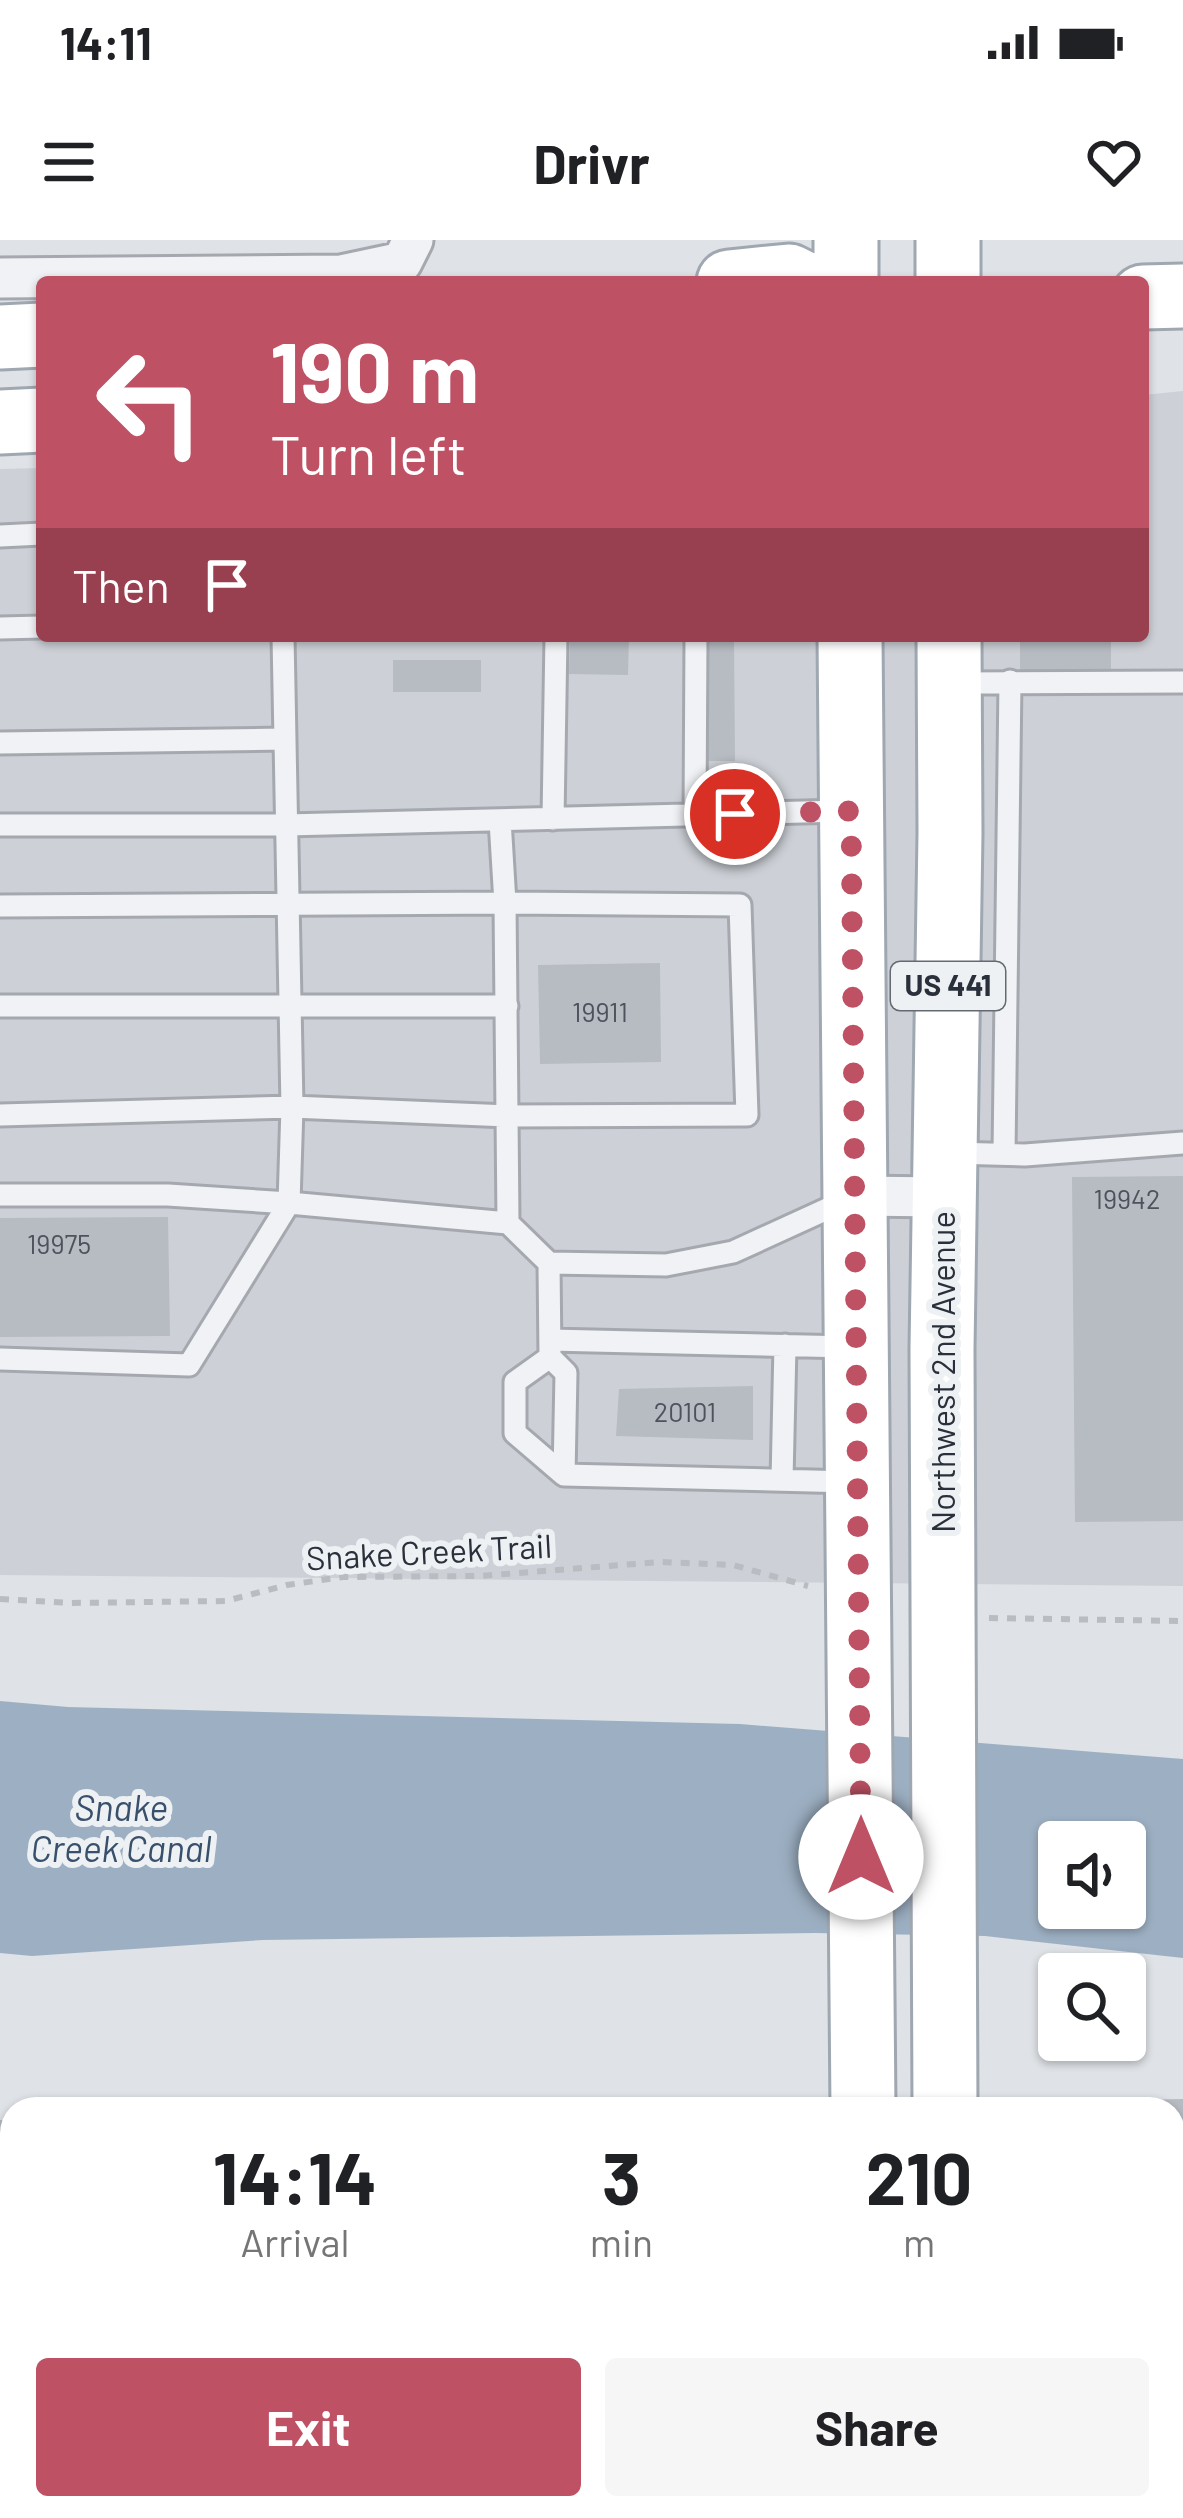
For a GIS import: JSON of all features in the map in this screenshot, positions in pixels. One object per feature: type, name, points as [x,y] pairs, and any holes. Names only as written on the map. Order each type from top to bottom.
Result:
[{"type":"main road","points":[[846,240],[846,276]]},
{"type":"main road","points":[[948,240],[948,276]]},
{"type":"main road","points":[[1149,297],[1183,296]]},
{"type":"main road","points":[[0,337],[36,335]]},
{"type":"main road","points":[[0,422],[36,420]]},
{"type":"main road","name":"US 441","points":[[850,642],[863,2097]]},
{"type":"main road","name":"Northwest 2nd Avenue","points":[[945,2097],[942,1618],[965,1168],[969,667]]},
{"type":"street","points":[[227,276],[341,275],[402,262],[413,240]]},
{"type":"street","points":[[0,278],[36,278]]},
{"type":"street","points":[[855,1196],[965,1168]]},
{"type":"lane","points":[[0,536],[36,534]]},
{"type":"lane","points":[[0,628],[36,627]]},
{"type":"lane","points":[[0,1359],[189,1365],[289,1203],[292,1108],[283,642]]},
{"type":"lane","points":[[553,818],[556,642]]},
{"type":"lane","points":[[695,815],[696,642]]},
{"type":"lane","points":[[969,667],[1183,682]]},
{"type":"lane","points":[[0,742],[284,740]]},
{"type":"lane","points":[[0,825],[286,825],[851,811]]},
{"type":"lane","points":[[500,820],[506,903],[508,1222]]},
{"type":"lane","points":[[0,906],[740,904],[747,1115],[508,1116],[292,1108],[0,1115]]},
{"type":"lane","points":[[0,1006],[507,1006]]},
{"type":"lane","points":[[965,1168],[1183,1142]]},
{"type":"lane","points":[[0,1195],[168,1195],[508,1222],[549,1263],[667,1265],[734,1252],[855,1196]]},
{"type":"lane","points":[[549,1263],[550,1349],[566,1373],[564,1475]]},
{"type":"lane","points":[[782,1480],[784,1345]]},
{"type":"lane","points":[[856,1347],[550,1349],[515,1382],[515,1433],[564,1475],[859,1482]]},
{"type":"path","name":"Snake Creek Trail","points":[[0,1599],[226,1601],[343,1577],[480,1576],[660,1562],[733,1565],[823,1590],[859,1592]]},
{"type":"path","points":[[942,1618],[1183,1621]]},
{"type":"shaded area","points":[[1183,391],[1183,1586],[0,1575],[0,469],[36,468],[36,642],[1149,642],[1149,394]]},
{"type":"water","name":"Snake Creek Canal","points":[[0,1701],[68,1707],[740,1724],[1183,1759],[1183,1958],[985,1936],[815,1933],[263,1940],[32,1956],[0,1953]]},
{"type":"building","points":[[570,642],[629,642],[628,675],[569,674]]},
{"type":"building","points":[[697,642],[734,642],[735,761],[697,761]]},
{"type":"building","points":[[1020,642],[1111,642],[1111,673],[1020,674]]},
{"type":"building","points":[[393,660],[481,660],[481,692],[393,692]]},
{"type":"building","points":[[660,963],[661,1062],[540,1064],[538,965]]},
{"type":"building","points":[[1183,1176],[1183,1521],[1075,1522],[1072,1177]]},
{"type":"building","points":[[168,1217],[170,1336],[0,1337],[0,1218]]},
{"type":"building","points":[[753,1386],[753,1440],[616,1436],[619,1389]]},
{"type":"route","points":[[735,814],[851,811],[861,1857]]}]
